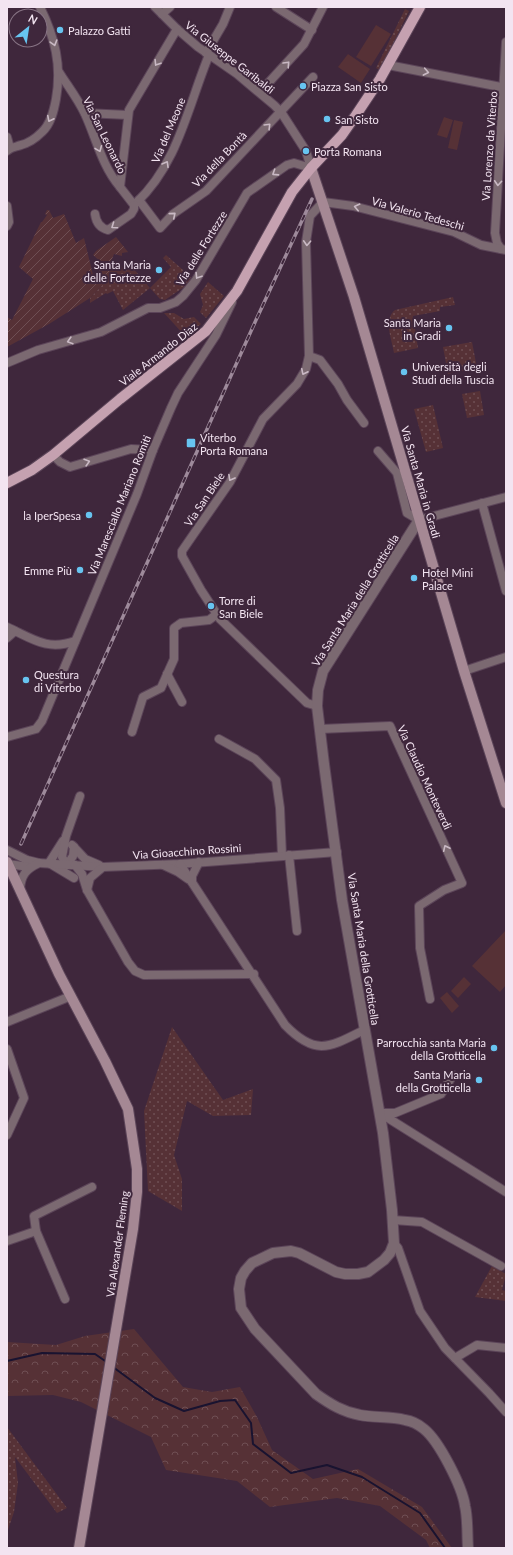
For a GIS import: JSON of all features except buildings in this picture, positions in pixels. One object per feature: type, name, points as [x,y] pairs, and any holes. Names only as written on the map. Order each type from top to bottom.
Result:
[{"type":"main road","name":"Viale Armando Diaz","points":[[7,483],[32,470],[53,455],[120,399],[206,331],[234,296],[292,192],[311,168],[342,135],[356,115],[388,65],[420,7]]},
{"type":"main road","name":"Via Santa Maria in Gradi","points":[[311,168],[354,297],[464,671],[506,803]]},
{"type":"main road","name":"Via Alexander Fleming","points":[[9,868],[128,1109],[137,1169],[137,1192],[133,1230],[80,1544]]},
{"type":"street","points":[[7,137],[9,149],[28,143],[43,132],[54,111],[59,82],[58,64],[55,45],[48,23],[40,7]]},
{"type":"street","name":"Via Giuseppe Garibaldi","points":[[155,7],[177,30],[207,54],[237,74],[260,92],[281,112],[306,151],[311,168]]},
{"type":"street","points":[[162,14],[170,7]]},
{"type":"street","name":"Via del Meone","points":[[95,214],[96,220],[104,229],[108,230],[131,214],[136,203],[160,176],[184,126],[207,54],[230,7]]},
{"type":"street","points":[[276,7],[312,30]]},
{"type":"street","points":[[260,92],[304,44],[323,7]]},
{"type":"street","points":[[120,187],[129,110],[177,30]]},
{"type":"street","name":"Via Lorenzo da Viterbo","points":[[504,249],[497,243],[495,234],[505,88],[506,42]]},
{"type":"street","points":[[388,65],[505,88]]},
{"type":"street","name":"Via San Leonardo","points":[[58,71],[85,113],[106,165],[114,180],[136,203]]},
{"type":"street","points":[[281,112],[313,77]]},
{"type":"street","name":"Via della Bontà","points":[[136,203],[160,228],[173,214],[206,191],[241,152],[281,112]]},
{"type":"street","points":[[85,113],[128,115]]},
{"type":"street","name":"Via delle Fortezze","points":[[7,363],[38,350],[101,332],[148,308],[160,308],[176,302],[196,280],[248,193],[287,165],[294,164],[311,168]]},
{"type":"street","name":"Via Valerio Tedeschi","points":[[323,202],[354,206],[454,232],[481,245],[504,249]]},
{"type":"street","name":"Via San Biele","points":[[317,706],[307,703],[217,614],[182,556],[182,551],[230,482],[263,419],[297,384],[306,369],[309,356],[306,242],[310,216],[323,202]]},
{"type":"street","points":[[7,206],[9,222],[7,226]]},
{"type":"street","name":"Via Maresciallo Mariano Romiti","points":[[7,737],[36,729],[42,721],[138,494],[153,450],[178,393],[216,335],[234,296]]},
{"type":"street","points":[[309,356],[320,360],[364,423]]},
{"type":"street","points":[[53,455],[60,462],[70,466],[131,449],[153,450]]},
{"type":"street","points":[[378,451],[397,473],[408,513],[419,520],[506,497]]},
{"type":"street","points":[[482,503],[506,591]]},
{"type":"street","name":"Via Santa Maria della Grotticella","points":[[394,1243],[393,1220],[383,1133],[342,900],[317,706],[318,690],[323,671],[419,520]]},
{"type":"street","points":[[132,732],[143,697],[161,688],[174,659],[174,628],[181,622],[209,620],[217,614]]},
{"type":"street","points":[[7,638],[11,629],[51,646],[76,641]]},
{"type":"street","points":[[464,671],[506,657]]},
{"type":"street","points":[[167,674],[182,702]]},
{"type":"street","name":"Via Claudio Monteverdi","points":[[320,729],[390,726],[462,883],[444,890],[419,906],[420,948],[430,999]]},
{"type":"street","points":[[219,739],[255,759],[276,780],[297,931]]},
{"type":"street","points":[[80,796],[66,836],[62,857],[82,874],[87,890],[128,962],[135,971],[144,975],[254,974]]},
{"type":"street","points":[[66,836],[85,859],[103,867],[90,878],[87,890]]},
{"type":"street","points":[[66,836],[49,863],[74,878],[87,890]]},
{"type":"street","points":[[74,847],[71,865],[74,878]]},
{"type":"street","points":[[7,850],[28,864]]},
{"type":"street","name":"Via Gioacchino Rossini","points":[[28,864],[49,863],[103,867],[180,864],[336,852]]},
{"type":"street","points":[[192,882],[194,869],[200,862]]},
{"type":"street","points":[[9,868],[28,864]]},
{"type":"street","points":[[20,891],[20,880],[28,864]]},
{"type":"street","points":[[161,864],[178,872],[192,882]]},
{"type":"street","points":[[180,864],[254,974],[285,1025],[297,1037],[324,1047],[335,1045],[364,1030]]},
{"type":"street","points":[[178,872],[180,864]]},
{"type":"street","points":[[7,1022],[71,996]]},
{"type":"street","points":[[7,1049],[24,1098],[7,1136]]},
{"type":"street","points":[[380,1113],[395,1113],[441,1094],[453,1075]]},
{"type":"street","points":[[380,1113],[506,1192]]},
{"type":"street","points":[[66,1299],[36,1231],[34,1216],[92,1186]]},
{"type":"street","points":[[393,1220],[422,1222],[501,1266]]},
{"type":"street","points":[[7,1241],[36,1231]]},
{"type":"street","points":[[468,1548],[467,1518],[462,1493],[438,1448],[424,1429],[414,1422],[403,1419],[359,1415],[344,1411],[328,1403],[316,1394],[255,1329],[241,1308],[239,1289],[241,1278],[252,1263],[273,1253],[282,1251],[295,1252],[336,1272],[345,1274],[368,1272],[384,1260],[390,1253],[394,1243],[398,1248],[420,1311],[445,1348],[506,1412]]},
{"type":"street","points":[[455,1358],[477,1345],[506,1348]]},
{"type":"green space","points":[[405,9],[409,11],[380,70],[376,68]]},
{"type":"green space","points":[[376,25],[391,34],[371,66],[356,57]]},
{"type":"green space","points":[[348,54],[370,69],[361,83],[338,67]]},
{"type":"green space","points":[[444,117],[453,120],[447,138],[437,135]]},
{"type":"green space","points":[[454,120],[463,122],[457,150],[448,148]]},
{"type":"green space","points":[[47,210],[49,210],[53,218],[64,214],[76,243],[84,238],[93,275],[103,268],[100,265],[102,263],[93,255],[96,251],[116,237],[128,252],[122,253],[122,256],[114,254],[109,267],[114,270],[90,298],[49,324],[7,347],[7,317],[12,320],[33,279],[19,267],[41,222],[47,215],[45,214]]},
{"type":"green space","points":[[166,255],[191,277],[187,285],[165,300],[160,299],[150,288],[171,267],[163,258]]},
{"type":"green space","points":[[116,265],[133,268],[150,288],[123,310],[113,291],[107,294],[106,293],[90,303],[90,298],[106,281]]},
{"type":"green space","points":[[208,282],[224,296],[206,318],[200,312],[203,305],[200,294]]},
{"type":"green space","points":[[453,297],[455,305],[440,307],[440,311],[413,316],[418,348],[394,353],[389,324],[391,314],[395,310]]},
{"type":"green space","points":[[164,313],[174,313],[184,319],[194,317],[201,324],[186,337]]},
{"type":"green space","points":[[472,342],[477,368],[448,374],[443,347]]},
{"type":"green space","points":[[480,391],[484,415],[467,418],[462,394]]},
{"type":"green space","points":[[433,405],[443,448],[426,452],[414,409]]},
{"type":"green space","points":[[506,930],[506,985],[500,992],[472,966]]},
{"type":"green space","points":[[464,977],[471,984],[458,998],[451,991]]},
{"type":"green space","points":[[447,992],[459,1006],[452,1013],[440,998]]},
{"type":"green space","points":[[172,1027],[223,1100],[253,1089],[251,1115],[213,1116],[187,1101],[174,1155],[182,1179],[182,1211],[148,1191],[144,1111]]},
{"type":"green space","points":[[492,1266],[506,1274],[502,1290],[506,1291],[506,1301],[475,1297]]},
{"type":"green space","points":[[134,1329],[183,1387],[212,1392],[240,1387],[257,1417],[272,1450],[313,1479],[358,1469],[422,1507],[452,1548],[430,1548],[426,1540],[380,1506],[337,1498],[270,1507],[237,1481],[166,1470],[151,1437],[81,1402],[53,1395],[7,1396],[7,1342],[56,1345],[85,1336]]},
{"type":"green space","points":[[7,1427],[67,1508],[57,1513],[15,1457],[18,1483],[14,1512],[7,1533]]},
{"type":"waterway","points":[[7,1361],[42,1353],[95,1354],[108,1363]]},
{"type":"waterway","points":[[113,1367],[155,1398],[184,1411],[220,1401],[235,1400],[251,1423],[253,1444],[291,1473],[327,1465],[362,1477],[420,1513],[445,1548]]},
{"type":"railway","points":[[21,844],[256,320],[312,199]]},
{"type":"place","name":"Palazzo Gatti","points":[[60,30]]},
{"type":"place","name":"Piazza San Sisto","points":[[303,86]]},
{"type":"place","name":"San Sisto","points":[[327,119]]},
{"type":"place","name":"Porta Romana","points":[[306,151]]},
{"type":"place","name":"Santa Maria delle Fortezze","points":[[159,270]]},
{"type":"place","name":"Santa Maria in Gradi","points":[[449,328]]},
{"type":"place","name":"Università degli Studi della Tuscia","points":[[404,372]]},
{"type":"place","name":"Viterbo Porta Romana","points":[[191,443]]},
{"type":"place","name":"la IperSpesa","points":[[89,515]]},
{"type":"place","name":"Emme Più","points":[[80,570]]},
{"type":"place","name":"Hotel Mini Palace","points":[[414,578]]},
{"type":"place","name":"Torre di San Biele","points":[[211,606]]},
{"type":"place","name":"Questura di Viterbo","points":[[26,680]]},
{"type":"place","name":"Parrocchia santa Maria della Grotticella","points":[[494,1048]]},
{"type":"place","name":"Santa Maria della Grotticella","points":[[479,1080]]}]
